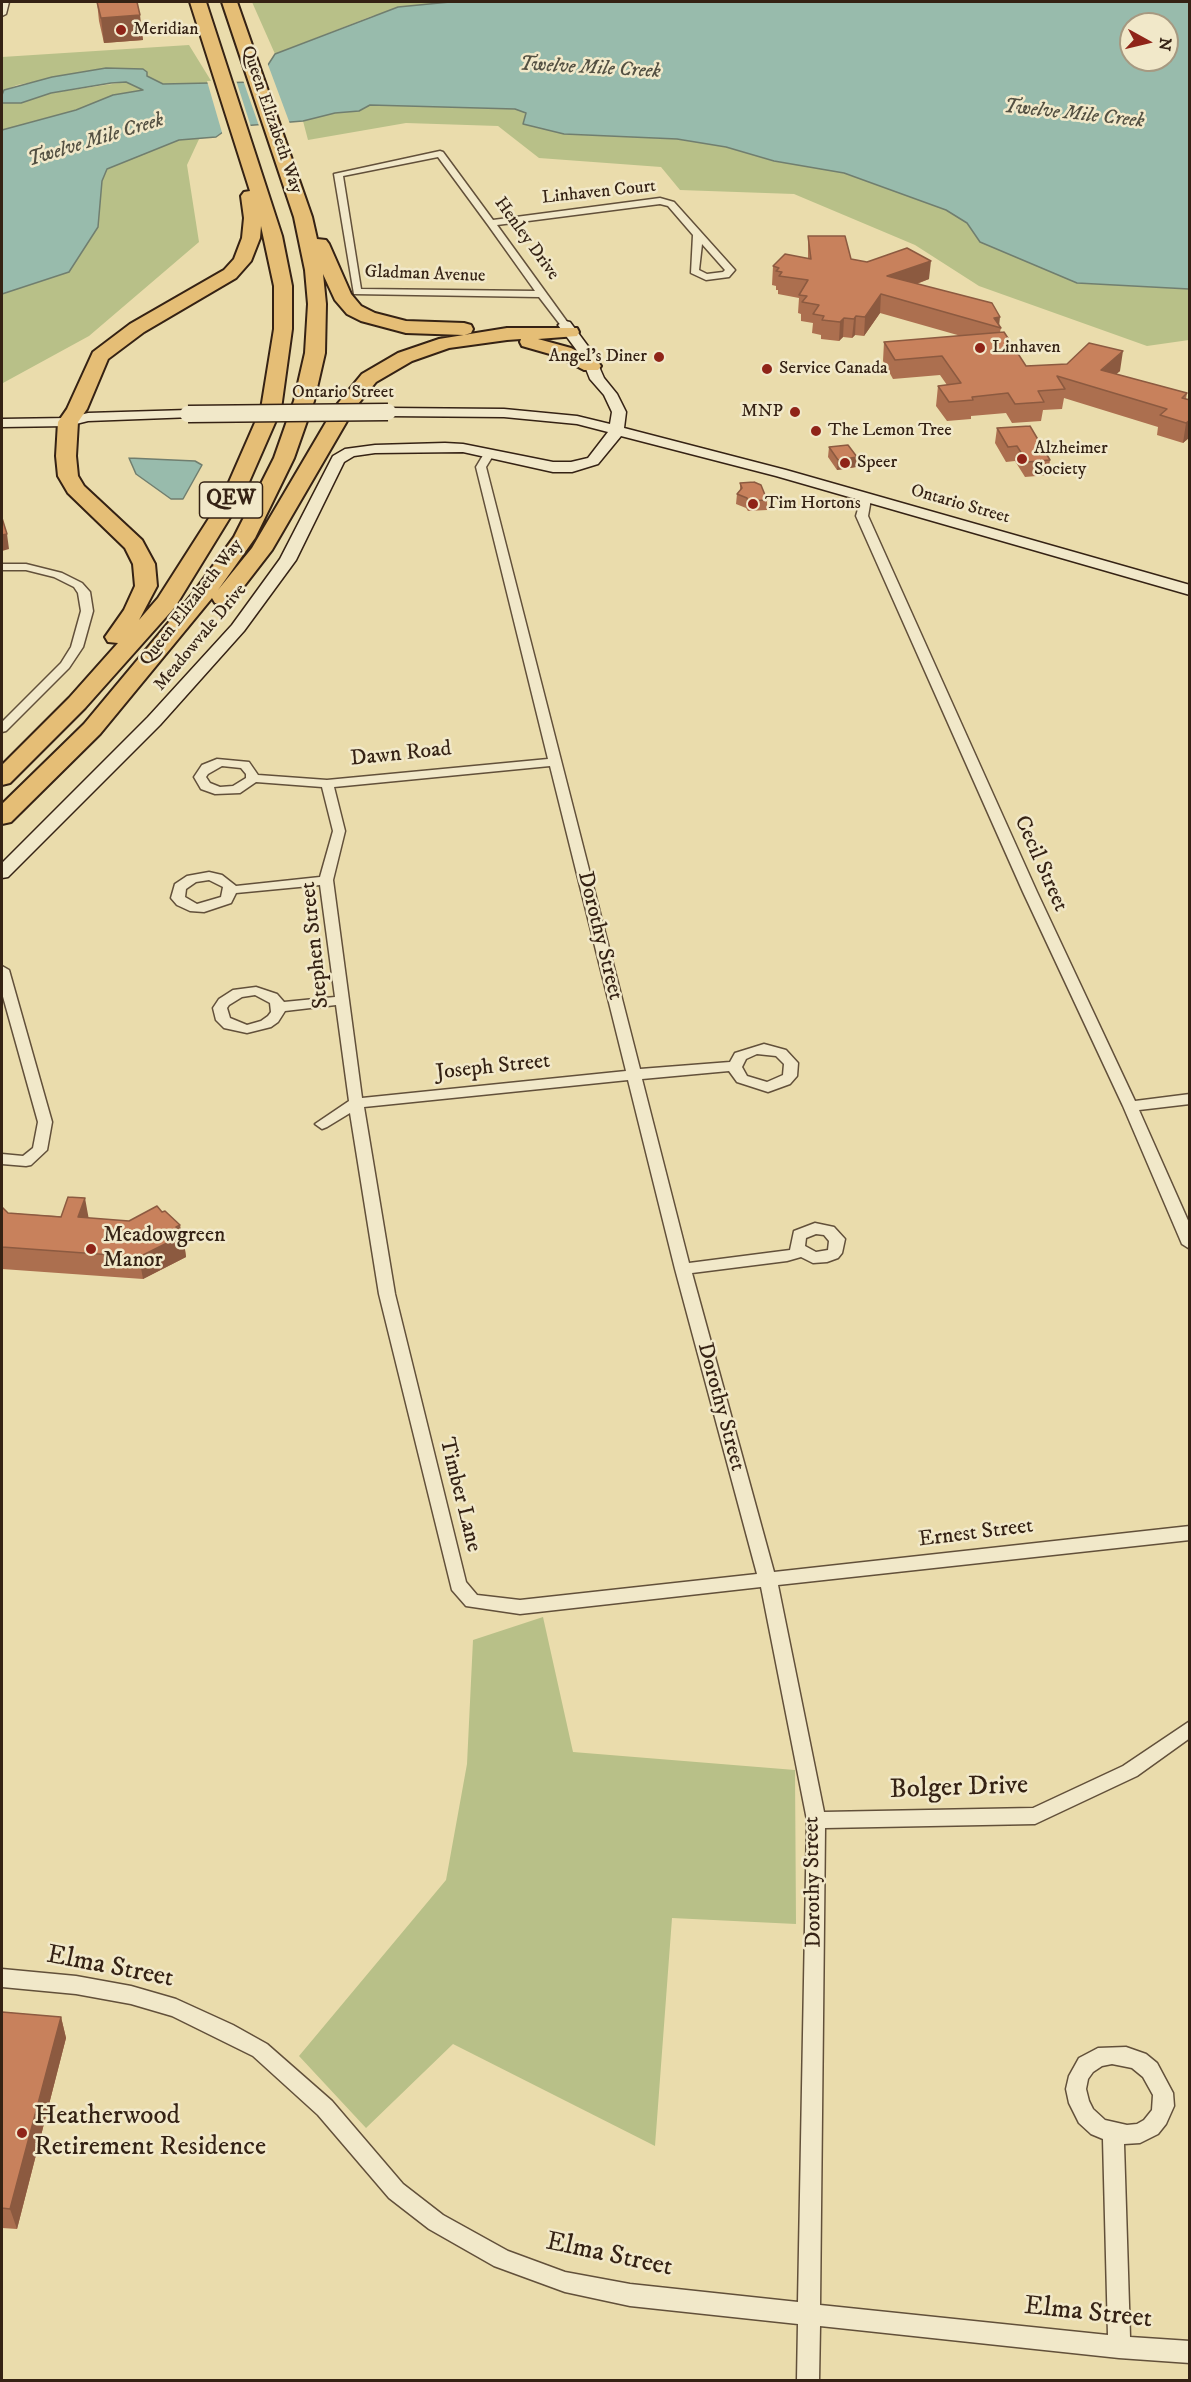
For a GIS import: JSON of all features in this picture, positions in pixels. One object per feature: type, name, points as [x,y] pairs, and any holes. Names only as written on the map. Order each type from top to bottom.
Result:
[{"type":"highway","name":"Queen Elizabeth Way","points":[[2,778],[77,703],[167,602],[232,498],[271,409],[283,328],[283,286],[273,236],[198,2]]},
{"type":"highway","name":"Queen Elizabeth Way","points":[[2,818],[92,729],[202,597],[244,538],[284,458],[304,401],[315,353],[317,304],[314,270],[303,217],[229,2]]},
{"type":"highway","points":[[2,762],[92,670],[135,610],[146,586],[144,564],[134,545],[84,499],[68,476],[65,437],[68,422],[77,409],[100,356],[137,328],[230,274],[242,261],[251,238],[253,218],[245,152]]},
{"type":"highway","points":[[303,217],[325,255],[342,296],[354,310],[368,317],[395,325],[429,329],[567,328]]},
{"type":"highway","points":[[92,729],[128,698],[184,642],[261,550],[345,406],[361,385],[385,367],[405,357],[446,343],[567,328]]},
{"type":"highway","points":[[446,343],[490,339],[533,342],[564,351],[591,366]]},
{"type":"street","points":[[2,14],[5,2]]},
{"type":"street","name":"Henley Drive","points":[[345,173],[440,154],[588,356],[597,379],[610,394],[619,412],[616,432]]},
{"type":"street","name":"Gladman Avenue","points":[[345,173],[338,174],[357,292],[543,294]]},
{"type":"street","name":"Linhaven Court","points":[[491,223],[660,201],[672,204],[730,270],[726,275],[706,277],[694,271],[698,234]]},
{"type":"street","name":"Ontario Street","points":[[2,423],[68,422],[86,426],[187,419],[386,418],[616,432],[780,473],[1190,590]]},
{"type":"street","name":"Meadowvale Drive","points":[[2,873],[154,721],[238,628],[288,560],[338,459],[350,453],[411,447],[463,448],[553,467],[572,467],[593,461],[616,432]]},
{"type":"street","name":"Dorothy Street","points":[[489,454],[481,467],[682,1269],[768,1581],[816,1820],[808,2380]]},
{"type":"street","name":"Cecil Street","points":[[866,499],[862,516],[1030,892],[1130,1106],[1190,1244]]},
{"type":"street","points":[[2,567],[26,567],[58,575],[68,580],[84,592],[87,611],[77,647],[65,665],[2,728]]},
{"type":"street","name":"Dawn Road","points":[[252,778],[327,784],[555,762]]},
{"type":"street","name":"Stephen Street","points":[[327,784],[339,831],[326,880],[356,1103]]},
{"type":"street","points":[[231,890],[326,880]]},
{"type":"street","points":[[2,970],[45,1122],[40,1150],[26,1161],[2,1159]]},
{"type":"street","points":[[279,1007],[343,1000]]},
{"type":"street","name":"Joseph Street","points":[[356,1103],[720,1066],[735,1068]]},
{"type":"street","points":[[1130,1106],[1190,1099]]},
{"type":"street","points":[[322,1124],[356,1103]]},
{"type":"street","name":"Timber Lane","points":[[356,1103],[387,1294],[458,1585],[472,1601],[520,1607],[768,1581]]},
{"type":"street","points":[[682,1269],[787,1256],[801,1252]]},
{"type":"street","name":"Ernest Street","points":[[768,1581],[1189,1534]]},
{"type":"street","name":"Bolger Drive","points":[[816,1820],[1035,1816],[1130,1772],[1190,1728]]},
{"type":"street","name":"Elma Street","points":[[2,1978],[76,1985],[131,1995],[176,2008],[226,2031],[260,2050],[294,2079],[325,2108],[396,2191],[436,2222],[502,2259],[565,2282],[630,2295],[1119,2347],[1190,2352]]},
{"type":"street","points":[[1112,2055],[1132,2058],[1150,2070],[1159,2081],[1164,2106],[1159,2117],[1146,2130],[1127,2135],[1113,2133],[1098,2127],[1086,2116],[1079,2103],[1076,2089],[1079,2076],[1086,2065],[1098,2057],[1112,2055]]},
{"type":"street","points":[[1113,2133],[1119,2347]]},
{"type":"green space","points":[[252,2],[450,2],[372,16],[275,54]]},
{"type":"green space","points":[[189,45],[213,84],[163,84],[130,68],[106,68],[17,85],[5,90],[2,95],[2,57]]},
{"type":"green space","points":[[126,82],[144,90],[113,95],[76,110],[2,130],[2,102],[21,103],[51,93]]},
{"type":"green space","points":[[370,105],[515,109],[526,113],[523,123],[565,134],[677,139],[726,147],[774,161],[844,173],[946,210],[967,223],[980,242],[1077,283],[1189,289],[1189,340],[1147,346],[979,286],[915,245],[794,194],[680,190],[661,167],[539,158],[498,126],[406,123],[308,140],[303,121],[335,113],[359,111]]},
{"type":"green space","points":[[200,137],[187,165],[199,242],[89,336],[3,383],[2,294],[69,272],[98,227],[102,181],[107,169],[179,140]]},
{"type":"green space","points":[[543,1617],[573,1752],[795,1770],[796,1924],[672,1918],[655,2146],[453,2044],[366,2128],[299,2056],[446,1880],[467,1764],[473,1640]]},
{"type":"water","name":"Twelve Mile Creek","points":[[450,2],[1189,2],[1189,289],[1077,283],[980,242],[967,223],[946,210],[844,173],[774,161],[726,147],[677,139],[564,134],[523,124],[526,113],[515,109],[370,105],[359,111],[335,113],[303,121],[230,127],[216,137],[179,140],[107,169],[102,181],[98,227],[69,272],[2,294],[2,130],[76,110],[113,95],[143,90],[126,82],[111,83],[51,93],[21,103],[2,103],[4,90],[52,77],[106,68],[143,69],[147,72],[147,76],[163,84],[257,82],[275,54],[398,7]]},
{"type":"water","points":[[129,458],[195,461],[202,465],[183,499],[171,499],[136,474]]},
{"type":"pier","points":[[267,62],[290,124],[259,126],[243,80],[256,79]]},
{"type":"pier","points":[[236,80],[251,127],[231,130],[223,136],[207,81]]},
{"type":"building","points":[[97,2],[137,2],[140,15],[101,18]]},
{"type":"building","points":[[808,236],[845,236],[851,259],[867,262],[907,248],[931,261],[887,276],[992,303],[1000,317],[994,318],[1001,328],[881,294],[865,317],[844,318],[840,322],[822,320],[824,316],[813,314],[819,305],[802,302],[807,296],[799,295],[808,280],[779,276],[782,272],[776,271],[779,268],[773,266],[785,254],[811,259]]},
{"type":"building","points":[[1004,332],[1026,366],[1067,364],[1089,343],[1123,351],[1101,370],[1187,393],[1182,398],[1190,400],[1190,420],[1186,423],[1160,415],[1167,409],[1057,376],[1065,389],[1038,391],[1044,402],[1015,404],[1008,393],[949,402],[938,386],[961,383],[942,356],[895,360],[884,342]]},
{"type":"building","points":[[1030,426],[1050,460],[1027,462],[1017,446],[1008,447],[997,428]]},
{"type":"building","points":[[848,445],[857,457],[838,460],[829,447]]},
{"type":"building","points":[[754,482],[761,485],[767,500],[748,501],[747,498],[737,494],[742,488],[740,483]]},
{"type":"building","points":[[2,518],[7,534],[2,535]]},
{"type":"building","points":[[68,1197],[85,1198],[78,1217],[129,1221],[157,1206],[180,1225],[176,1227],[183,1235],[139,1257],[2,1247],[2,1207],[8,1213],[61,1217]]},
{"type":"building","name":"Heatherwood Retirement Residence","points":[[2,2012],[61,2017],[10,2209],[2,2208]]},
{"type":"place","name":"Meridian","points":[[121,30]]},
{"type":"place","name":"Linhaven","points":[[980,348]]},
{"type":"place","name":"Angel's Diner","points":[[659,357]]},
{"type":"place","name":"Service Canada","points":[[767,369]]},
{"type":"place","name":"MNP","points":[[795,412]]},
{"type":"place","name":"The Lemon Tree","points":[[816,431]]},
{"type":"place","name":"Alzheimer Society","points":[[1022,459]]},
{"type":"place","name":"Speer","points":[[845,463]]},
{"type":"place","name":"Tim Hortons","points":[[753,504]]},
{"type":"place","name":"Meadowgreen Manor","points":[[91,1249]]},
{"type":"place","name":"Heatherwood Retirement Residence","points":[[22,2133]]}]
